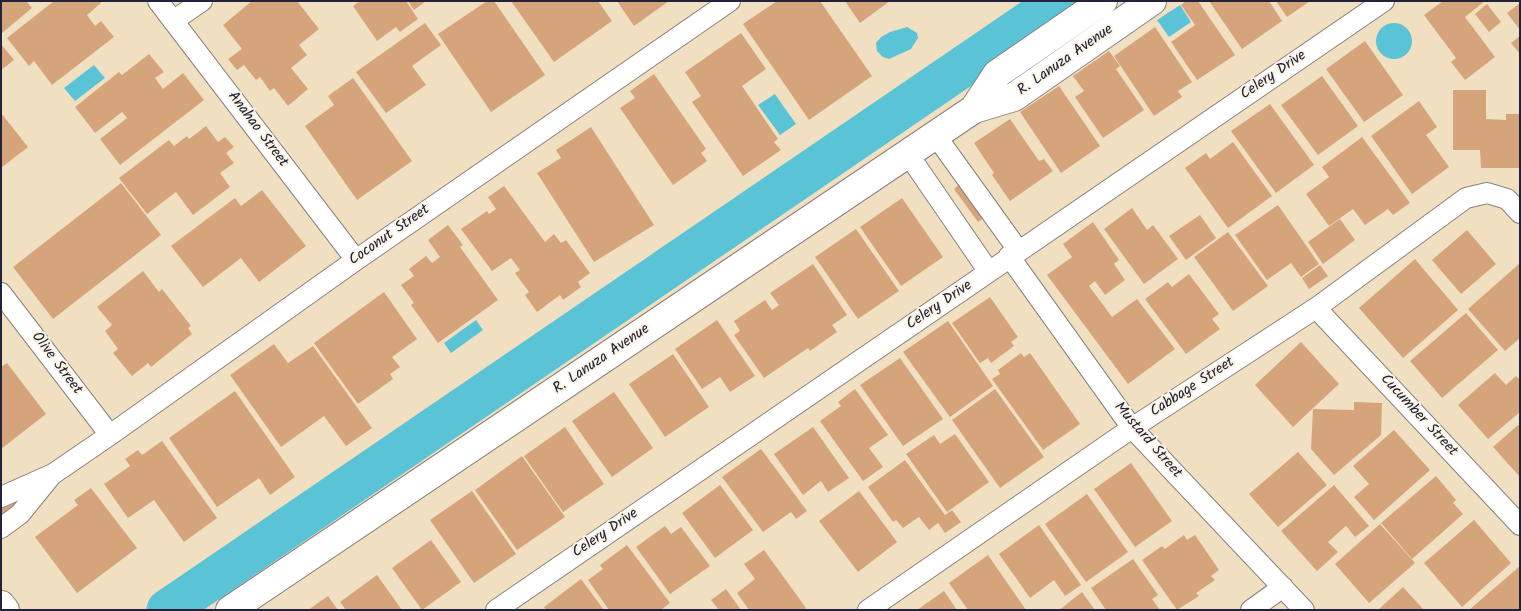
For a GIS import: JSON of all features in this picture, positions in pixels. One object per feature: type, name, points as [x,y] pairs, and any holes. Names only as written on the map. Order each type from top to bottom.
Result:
[{"type":"main road","name":"R. Lanuza Avenue","points":[[974,109],[998,74],[1103,1]]},
{"type":"main road","name":"R. Lanuza Avenue","points":[[230,610],[974,109],[1014,96],[1152,1]]},
{"type":"main road","points":[[1,605],[5,610]]},
{"type":"street","name":"Anahao Street","points":[[158,1],[356,260]]},
{"type":"street","points":[[173,21],[202,1]]},
{"type":"street","name":"Coconut Street","points":[[1,497],[53,474],[356,260],[730,1]]},
{"type":"street","name":"Celery Drive","points":[[496,610],[1384,1]]},
{"type":"street","name":"Mustard Street","points":[[936,136],[1132,428],[1304,610]]},
{"type":"street","points":[[908,154],[989,272]]},
{"type":"street","name":"Cabbage Street","points":[[868,610],[1132,428],[1316,308],[1466,198],[1487,193],[1507,200],[1520,213]]},
{"type":"street","name":"Olive Street","points":[[1,293],[110,435]]},
{"type":"street","name":"Cucumber Street","points":[[1316,308],[1520,525]]},
{"type":"street","name":"Coconut Street","points":[[1,528],[20,514],[53,474]]},
{"type":"street","points":[[1251,610],[1283,588]]},
{"type":"water","points":[[1180,5],[1191,22],[1169,37],[1157,20]]},
{"type":"water","points":[[1394,23],[1407,28],[1412,41],[1407,54],[1394,59],[1381,54],[1376,41],[1381,28]]},
{"type":"water","points":[[907,27],[917,33],[918,38],[911,49],[889,59],[883,57],[877,51],[876,43],[881,37]]},
{"type":"water","points":[[94,65],[105,78],[75,101],[64,88]]},
{"type":"water","points":[[775,94],[796,124],[780,135],[758,105]]},
{"type":"water","points":[[476,320],[483,330],[451,353],[444,343]]},
{"type":"building","points":[[1,1],[26,1],[32,8],[2,33]]},
{"type":"building","points":[[54,1],[100,1],[101,3],[87,15],[95,26],[101,21],[114,37],[52,85],[34,61],[29,66],[7,38]]},
{"type":"building","points":[[252,1],[297,1],[319,29],[299,45],[307,55],[291,68],[308,89],[288,106],[274,88],[270,91],[260,77],[256,80],[244,65],[237,70],[228,59],[242,49],[223,25]]},
{"type":"building","points":[[360,1],[406,1],[418,19],[400,32],[396,27],[377,41],[353,6]]},
{"type":"building","points":[[408,1],[426,1],[414,10]]},
{"type":"building","points":[[487,1],[494,1],[545,75],[491,112],[438,34]]},
{"type":"building","points":[[511,1],[598,1],[612,21],[554,62]]},
{"type":"building","points":[[617,1],[669,1],[634,26]]},
{"type":"building","points":[[777,1],[820,1],[872,76],[809,120],[743,24]]},
{"type":"building","points":[[845,1],[890,1],[860,23]]},
{"type":"building","points":[[1186,1],[1198,1],[1235,55],[1197,80],[1171,42],[1195,25],[1181,5]]},
{"type":"building","points":[[1209,1],[1269,1],[1282,21],[1242,49]]},
{"type":"building","points":[[1276,1],[1310,1],[1287,17]]},
{"type":"building","points":[[1443,1],[1485,1],[1465,17],[1495,57],[1465,80],[1451,62],[1456,58],[1424,15]]},
{"type":"building","points":[[1520,3],[1520,30],[1507,13]]},
{"type":"building","points":[[1487,4],[1501,22],[1489,32],[1475,14]]},
{"type":"building","points":[[425,23],[441,45],[412,66],[426,85],[386,113],[356,72]]},
{"type":"building","points":[[1155,27],[1192,82],[1178,91],[1182,97],[1154,116],[1114,56]]},
{"type":"building","points":[[741,33],[766,69],[742,86],[778,139],[774,142],[781,150],[743,176],[692,102],[701,96],[685,72]]},
{"type":"building","points":[[1520,36],[1520,54],[1511,43]]},
{"type":"building","points":[[1365,41],[1403,95],[1364,122],[1326,69]]},
{"type":"building","points":[[1,44],[14,60],[1,70]]},
{"type":"building","points":[[1109,51],[1120,66],[1116,69],[1144,110],[1103,138],[1075,97],[1084,91],[1073,76]]},
{"type":"building","points":[[149,54],[164,72],[155,78],[163,89],[183,73],[204,100],[120,165],[100,139],[127,118],[122,112],[95,133],[75,107],[119,72],[122,75]]},
{"type":"building","points":[[654,74],[706,149],[701,153],[707,161],[673,185],[620,108],[635,98],[630,91]]},
{"type":"building","points":[[1322,76],[1358,126],[1318,155],[1281,105]]},
{"type":"building","points":[[353,78],[412,161],[357,200],[305,126],[334,105],[328,96]]},
{"type":"building","points":[[1059,86],[1100,146],[1061,173],[1020,112]]},
{"type":"building","points":[[1453,90],[1486,90],[1486,119],[1506,120],[1506,114],[1520,114],[1520,168],[1481,168],[1480,150],[1453,150]]},
{"type":"building","points":[[1419,101],[1437,127],[1426,135],[1449,167],[1412,194],[1371,136]]},
{"type":"building","points":[[1270,104],[1314,165],[1276,193],[1231,131]]},
{"type":"building","points":[[1,113],[28,147],[1,168]]},
{"type":"building","points":[[1010,119],[1039,161],[1044,159],[1053,171],[1010,201],[992,175],[994,173],[974,143]]},
{"type":"building","points":[[206,126],[218,142],[225,137],[234,147],[226,153],[234,163],[220,173],[230,187],[193,215],[176,192],[147,214],[119,178],[169,140],[174,146],[187,136],[189,139]]},
{"type":"building","points":[[591,127],[654,225],[594,262],[537,173],[561,158],[556,150]]},
{"type":"building","points":[[1362,137],[1410,203],[1393,215],[1388,209],[1365,225],[1353,209],[1329,226],[1306,194],[1329,177],[1322,167]]},
{"type":"building","points":[[1233,142],[1272,196],[1228,228],[1185,168],[1206,153],[1210,159]]},
{"type":"building","points":[[962,182],[987,216],[978,222],[954,189]]},
{"type":"building","points":[[121,183],[161,235],[53,319],[13,267]]},
{"type":"building","points":[[504,186],[545,242],[554,234],[561,243],[566,240],[590,273],[578,282],[581,287],[563,300],[560,295],[537,312],[525,295],[529,292],[515,273],[520,270],[511,258],[492,271],[461,229],[487,211],[489,214],[496,209],[488,197]]},
{"type":"building","points":[[262,190],[306,246],[259,282],[241,258],[203,287],[171,246],[235,198],[241,206]]},
{"type":"building","points":[[902,198],[943,257],[901,286],[860,227]]},
{"type":"building","points":[[1278,205],[1319,264],[1301,277],[1291,263],[1267,280],[1235,235]]},
{"type":"building","points":[[1132,208],[1147,230],[1153,225],[1178,259],[1144,284],[1104,229]]},
{"type":"building","points":[[1200,215],[1216,238],[1186,260],[1169,236]]},
{"type":"building","points":[[1340,219],[1355,240],[1323,264],[1308,242]]},
{"type":"building","points":[[1093,222],[1119,260],[1114,264],[1125,280],[1105,295],[1095,281],[1089,286],[1112,317],[1137,299],[1175,349],[1128,384],[1047,275],[1072,257],[1063,244]]},
{"type":"building","points":[[448,225],[463,245],[460,247],[498,300],[438,343],[411,305],[414,303],[401,285],[414,276],[409,269],[426,256],[432,263],[440,257],[428,240]]},
{"type":"building","points":[[856,229],[899,291],[858,319],[815,257]]},
{"type":"building","points":[[1467,230],[1496,264],[1461,294],[1432,260]]},
{"type":"building","points":[[1228,232],[1268,286],[1233,311],[1194,257]]},
{"type":"building","points":[[1415,259],[1458,310],[1403,358],[1359,308]]},
{"type":"building","points":[[1520,263],[1520,338],[1505,351],[1468,309]]},
{"type":"building","points":[[813,264],[847,315],[832,325],[837,332],[810,351],[808,348],[764,378],[734,335],[740,331],[734,321],[765,300],[772,310],[779,305],[770,293]]},
{"type":"building","points":[[1320,265],[1328,276],[1309,289],[1302,278]]},
{"type":"building","points":[[143,271],[159,292],[162,289],[191,326],[188,328],[192,334],[151,367],[148,363],[132,376],[113,353],[118,349],[105,331],[112,325],[97,307]]},
{"type":"building","points":[[1189,274],[1219,314],[1212,319],[1220,329],[1186,354],[1145,299],[1168,282],[1172,287]]},
{"type":"building","points":[[384,292],[417,339],[392,357],[400,367],[390,374],[393,379],[358,404],[314,343]]},
{"type":"building","points":[[990,297],[1018,337],[1011,342],[1014,346],[991,363],[988,358],[980,363],[952,323]]},
{"type":"building","points":[[1466,313],[1498,350],[1442,398],[1410,361]]},
{"type":"building","points":[[717,320],[755,376],[730,392],[720,377],[702,389],[675,349]]},
{"type":"building","points":[[948,321],[993,386],[950,417],[903,352]]},
{"type":"building","points":[[1301,342],[1339,384],[1293,427],[1255,385]]},
{"type":"building","points":[[274,344],[288,363],[313,346],[372,428],[346,446],[324,416],[281,447],[230,375]]},
{"type":"building","points":[[1021,353],[1024,357],[1030,353],[1080,424],[1043,450],[992,379],[1000,374],[998,370]]},
{"type":"building","points":[[673,354],[709,407],[665,437],[629,384]]},
{"type":"building","points":[[900,358],[943,419],[903,446],[860,385]]},
{"type":"building","points":[[7,363],[46,414],[1,449],[1,367]]},
{"type":"building","points":[[1495,373],[1506,385],[1516,376],[1520,380],[1520,412],[1488,439],[1458,405]]},
{"type":"building","points":[[855,389],[888,435],[869,448],[883,467],[863,481],[820,421],[841,406],[838,402]]},
{"type":"building","points":[[995,389],[1044,457],[1000,488],[952,420]]},
{"type":"building","points":[[235,391],[295,477],[270,495],[259,478],[217,507],[169,438]]},
{"type":"building","points":[[614,392],[653,448],[612,477],[572,421]]},
{"type":"building","points":[[1354,402],[1382,403],[1381,435],[1334,475],[1311,449],[1313,409],[1354,410]]},
{"type":"building","points":[[1518,425],[1520,427],[1520,477],[1493,447]]},
{"type":"building","points":[[565,427],[604,484],[563,512],[524,456]]},
{"type":"building","points":[[813,427],[849,478],[828,492],[821,481],[803,495],[774,454]]},
{"type":"building","points":[[1394,430],[1430,470],[1374,520],[1354,497],[1369,484],[1353,466]]},
{"type":"building","points":[[955,434],[989,482],[947,512],[906,454],[934,435],[940,444]]},
{"type":"building","points":[[162,441],[217,518],[184,542],[154,500],[128,518],[104,484],[130,466],[125,459],[138,450],[142,455]]},
{"type":"building","points":[[761,449],[807,511],[796,519],[791,512],[763,532],[722,477]]},
{"type":"building","points":[[1298,452],[1327,485],[1278,527],[1249,494]]},
{"type":"building","points":[[522,456],[565,517],[517,550],[475,490]]},
{"type":"building","points":[[905,460],[945,515],[952,510],[961,522],[945,533],[938,523],[929,530],[919,517],[903,528],[896,520],[893,522],[868,487]]},
{"type":"building","points":[[1131,463],[1172,521],[1135,547],[1094,489]]},
{"type":"building","points":[[1436,476],[1456,500],[1453,503],[1463,514],[1412,559],[1381,523]]},
{"type":"building","points":[[720,485],[753,530],[715,558],[682,513]]},
{"type":"building","points":[[1334,485],[1369,526],[1355,537],[1346,526],[1328,542],[1338,552],[1317,571],[1281,531]]},
{"type":"building","points":[[91,488],[137,548],[77,593],[35,537],[78,505],[74,500]]},
{"type":"building","points":[[472,491],[516,554],[474,583],[430,520]]},
{"type":"building","points":[[859,491],[897,542],[858,572],[819,521]]},
{"type":"building","points":[[17,493],[24,503],[1,522],[1,506]]},
{"type":"building","points":[[1087,494],[1128,552],[1086,582],[1045,524]]},
{"type":"building","points":[[1474,520],[1511,563],[1462,607],[1424,563]]},
{"type":"building","points":[[1380,524],[1415,563],[1369,603],[1335,564]]},
{"type":"building","points":[[1039,525],[1081,585],[1065,596],[1054,580],[1030,598],[999,554]]},
{"type":"building","points":[[665,526],[671,534],[681,527],[710,566],[670,594],[636,547]]},
{"type":"building","points":[[1184,535],[1187,540],[1195,535],[1219,570],[1211,576],[1215,580],[1196,593],[1199,596],[1177,610],[1142,560],[1162,546],[1165,549]]},
{"type":"building","points":[[431,540],[461,582],[422,610],[392,568]]},
{"type":"building","points":[[627,545],[670,603],[661,610],[609,610],[588,580],[603,569],[600,565]]},
{"type":"building","points":[[764,550],[806,608],[804,610],[749,610],[737,593],[755,579],[744,564]]},
{"type":"building","points":[[988,555],[1026,610],[968,610],[949,583]]},
{"type":"building","points":[[1133,559],[1158,595],[1152,599],[1160,610],[1106,610],[1091,588]]},
{"type":"building","points":[[1520,566],[1520,610],[1469,610]]},
{"type":"building","points":[[377,575],[402,610],[346,610],[340,602]]},
{"type":"building","points":[[581,579],[604,610],[546,610],[544,607]]},
{"type":"building","points":[[1403,587],[1424,610],[1378,610]]},
{"type":"building","points":[[726,589],[741,610],[719,610],[711,600]]},
{"type":"building","points":[[944,591],[957,610],[917,610]]},
{"type":"building","points":[[1082,592],[1095,610],[1059,610]]},
{"type":"building","points":[[328,596],[338,610],[308,610]]},
{"type":"waterway","points":[[167,610],[1059,1]]}]
